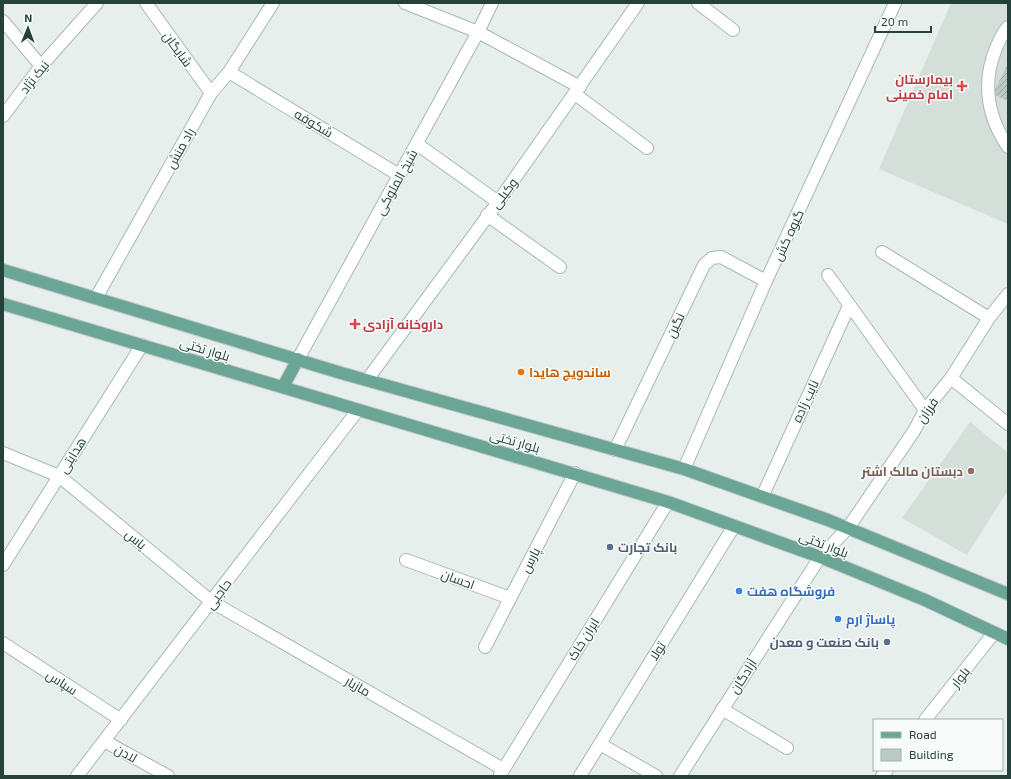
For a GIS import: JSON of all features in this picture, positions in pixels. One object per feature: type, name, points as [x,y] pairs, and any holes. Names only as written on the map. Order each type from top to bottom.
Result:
[{"type":"main road","name":"بلوار تختی","points":[[3,270],[367,380],[684,469],[848,528],[1008,594]]},
{"type":"main road","name":"بلوار تختی","points":[[3,304],[283,388],[575,473],[668,502],[820,556],[925,600],[1008,639]]},
{"type":"main road","points":[[283,388],[298,359]]},
{"type":"street","name":"نیک نژاد","points":[[3,116],[41,66],[97,3]]},
{"type":"street","name":"شایگان","points":[[146,3],[211,94]]},
{"type":"street","name":"راد منش","points":[[96,298],[211,94],[229,72],[273,3]]},
{"type":"street","points":[[405,3],[478,32],[577,90],[647,148]]},
{"type":"street","name":"شیخ الملوکی","points":[[298,359],[417,144],[478,32],[492,3]]},
{"type":"street","name":"وکیلی","points":[[367,380],[498,202],[638,3]]},
{"type":"street","points":[[698,3],[733,30]]},
{"type":"street","name":"گیوه کش","points":[[684,469],[766,281],[895,3]]},
{"type":"street","points":[[3,21],[41,66]]},
{"type":"street","points":[[1008,26],[1003,32],[990,64],[987,98],[997,131],[1008,147]]},
{"type":"street","name":"شکوفه","points":[[229,72],[400,175]]},
{"type":"street","points":[[417,144],[498,202]]},
{"type":"street","points":[[487,215],[560,267]]},
{"type":"street","points":[[882,252],[989,318]]},
{"type":"street","name":"نگین","points":[[615,450],[704,265],[712,258],[721,257],[766,281]]},
{"type":"street","points":[[828,275],[925,410]]},
{"type":"street","name":"فرزان","points":[[820,556],[848,528],[914,431],[925,410],[951,378],[989,318],[1008,295]]},
{"type":"street","name":"نایب زاده","points":[[762,497],[849,306]]},
{"type":"street","name":"هدایتی","points":[[3,565],[142,345]]},
{"type":"street","points":[[951,378],[1008,424]]},
{"type":"street","name":"حاجبی","points":[[77,776],[358,410]]},
{"type":"street","name":"یاس","points":[[3,453],[59,476],[212,602]]},
{"type":"street","name":"پارس","points":[[485,647],[575,473]]},
{"type":"street","name":"ایران خاک","points":[[501,772],[668,502]]},
{"type":"street","name":"تولا","points":[[580,776],[734,526]]},
{"type":"street","name":"آزادگان","points":[[680,776],[820,556]]},
{"type":"street","name":"احسان","points":[[406,560],[510,598]]},
{"type":"street","name":"مازیار","points":[[212,602],[501,772]]},
{"type":"street","name":"بلوار","points":[[926,719],[994,633]]},
{"type":"street","name":"سپاس","points":[[3,643],[121,720]]},
{"type":"street","points":[[722,709],[787,748]]},
{"type":"street","name":"لادن","points":[[104,741],[168,776]]},
{"type":"street","points":[[600,744],[656,776]]},
{"type":"shaded area","name":"بیمارستان امام خمینی","points":[[951,3],[1008,3],[1008,224],[879,169]]},
{"type":"shaded area","name":"دبستان مالک اشتر","points":[[970,422],[1008,453],[1008,490],[967,555],[902,518]]},
{"type":"building","points":[[1008,63],[1008,101],[993,94]]},
{"type":"place","name":"بیمارستان امام خمینی","points":[[962,86]]},
{"type":"place","name":"داروخانه آزادی","points":[[355,324]]},
{"type":"place","name":"ساندویچ هایدا","points":[[521,372]]},
{"type":"place","name":"دبستان مالک اشتر","points":[[971,471]]},
{"type":"place","name":"بانک تجارت","points":[[610,547]]},
{"type":"place","name":"فروشگاه هفت","points":[[739,591]]},
{"type":"place","name":"پاساژ ارم","points":[[838,619]]},
{"type":"place","name":"بانک صنعت و معدن","points":[[887,642]]}]
